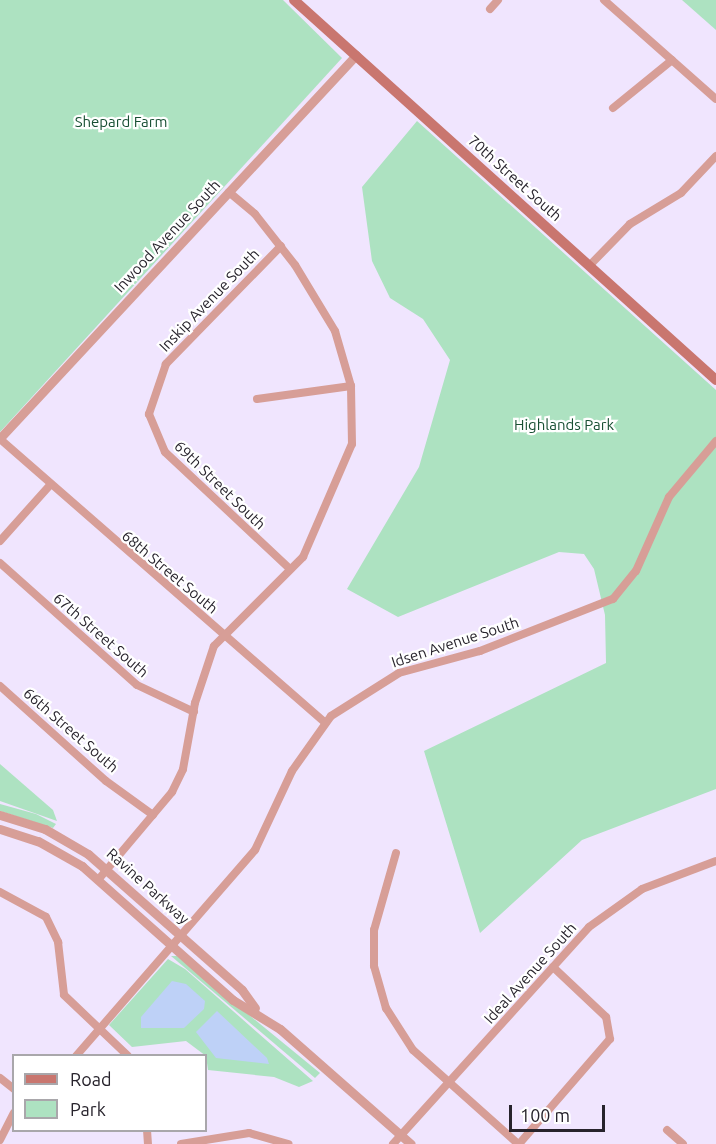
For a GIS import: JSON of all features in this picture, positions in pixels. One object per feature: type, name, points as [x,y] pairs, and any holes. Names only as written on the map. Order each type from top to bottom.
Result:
[{"type":"main road","name":"70th Street South","points":[[294,0],[716,380]]},
{"type":"street","points":[[490,9],[498,0]]},
{"type":"street","points":[[604,0],[716,99]]},
{"type":"street","name":"Inwood Avenue South","points":[[0,438],[356,55]]},
{"type":"street","points":[[613,108],[672,60]]},
{"type":"street","points":[[590,265],[630,224],[681,193],[716,156]]},
{"type":"street","points":[[98,880],[153,815],[183,769],[208,657],[222,634],[290,569],[312,544],[352,444],[351,386],[335,331],[281,246],[229,192]]},
{"type":"street","name":"Inskip Avenue South","points":[[149,410],[166,364],[281,246]]},
{"type":"street","points":[[257,399],[351,386]]},
{"type":"street","name":"69th Street South","points":[[149,410],[165,452],[290,569]]},
{"type":"street","name":"68th Street South","points":[[0,438],[50,485],[325,723]]},
{"type":"street","name":"Idsen Avenue South","points":[[78,1054],[182,937],[255,850],[292,771],[325,723],[373,685],[399,673],[480,651],[613,599],[636,571],[669,497],[716,441]]},
{"type":"street","points":[[0,541],[50,485]]},
{"type":"street","name":"67th Street South","points":[[0,563],[137,686],[194,712]]},
{"type":"street","name":"66th Street South","points":[[0,686],[106,781],[153,815]]},
{"type":"street","name":"Ravine Parkway","points":[[0,815],[60,836],[107,870],[242,990],[256,1010],[411,1144]]},
{"type":"street","name":"Ravine Parkway","points":[[0,829],[54,849],[98,880],[233,1000],[256,1010]]},
{"type":"street","points":[[396,853],[374,930],[376,975],[395,1028],[448,1083],[518,1144],[610,1039],[606,1017],[553,967]]},
{"type":"street","name":"Ideal Avenue South","points":[[393,1144],[553,967],[621,902],[662,879],[716,861]]},
{"type":"street","points":[[0,892],[46,917],[58,942],[62,991],[126,1054]]},
{"type":"street","points":[[0,1078],[12,1087]]},
{"type":"street","points":[[0,1140],[12,1117]]},
{"type":"street","points":[[668,1130],[683,1144]]},
{"type":"street","points":[[181,1144],[249,1133],[288,1144]]},
{"type":"green space","name":"Shepard Farm","points":[[0,0],[283,0],[342,58],[0,432]]},
{"type":"green space","points":[[682,0],[716,0],[716,30]]},
{"type":"green space","name":"Highlands Park","points":[[417,121],[716,390],[716,789],[582,840],[480,933],[424,751],[606,663],[605,615],[594,569],[584,554],[559,552],[398,617],[347,589],[419,467],[450,360],[423,319],[390,298],[372,261],[362,187]]},
{"type":"green space","points":[[0,764],[53,810],[57,821],[0,801]]},
{"type":"green space","points":[[0,804],[36,814],[56,824],[53,828],[0,811]]},
{"type":"green space","points":[[171,956],[177,956],[320,1073],[315,1078]]},
{"type":"green space","points":[[168,959],[185,969],[313,1081],[299,1087],[274,1077],[208,1070],[207,1054],[203,1054],[186,1041],[132,1047],[109,1025]]},
{"type":"water","points":[[172,981],[186,984],[205,1001],[204,1009],[184,1028],[141,1028],[141,1017]]},
{"type":"water","points":[[217,1011],[267,1058],[269,1064],[216,1058],[196,1032]]}]
